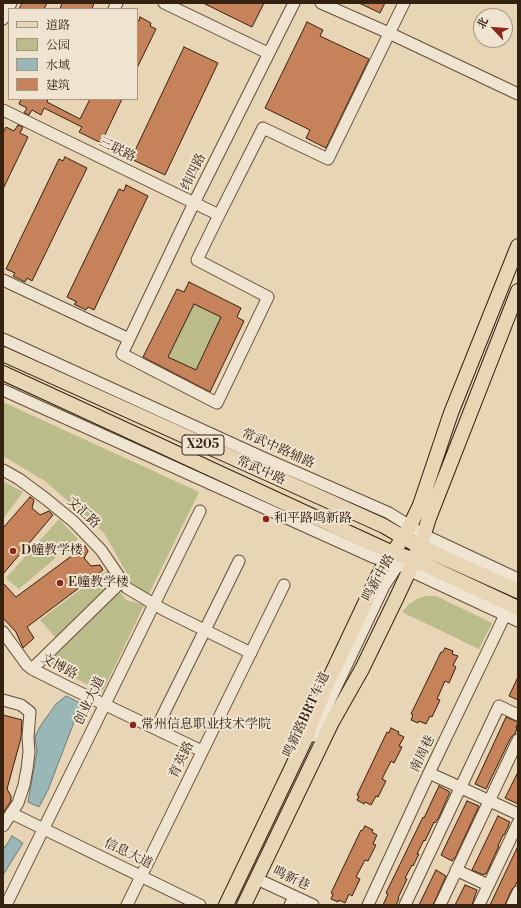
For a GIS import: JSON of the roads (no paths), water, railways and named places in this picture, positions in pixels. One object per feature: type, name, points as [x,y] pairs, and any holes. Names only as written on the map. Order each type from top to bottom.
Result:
[{"type":"main road","name":"鸣新中路","points":[[408,558],[406,531],[420,505],[452,412],[518,246]]},
{"type":"main road","name":"鸣新中路","points":[[244,905],[332,722],[362,669],[396,599],[408,558],[429,518],[518,292]]},
{"type":"main road","name":"常武中路","points":[[3,354],[384,526],[406,531]]},
{"type":"main road","name":"常武中路","points":[[3,373],[518,608]]},
{"type":"main road","points":[[406,531],[408,558]]},
{"type":"main road","name":"鸣新中路","points":[[226,905],[305,740],[325,688],[375,582],[408,558]]},
{"type":"main road","name":"常武中路","points":[[408,558],[518,591]]},
{"type":"street","points":[[164,3],[268,53]]},
{"type":"street","name":"纬四路","points":[[219,215],[197,260],[268,296],[217,403],[122,354],[194,203],[294,3]]},
{"type":"street","points":[[321,3],[390,33],[518,94]]},
{"type":"street","points":[[219,215],[263,128],[328,159],[404,3]]},
{"type":"street","points":[[3,19],[8,9]]},
{"type":"street","name":"三联路","points":[[3,110],[219,215]]},
{"type":"street","points":[[3,280],[129,339]]},
{"type":"street","name":"常武中路辅路","points":[[3,339],[268,460],[389,513],[406,531]]},
{"type":"street","points":[[3,390],[373,557],[408,558],[518,579]]},
{"type":"street","name":"文汇路","points":[[3,470],[30,487],[74,522],[100,550],[127,588],[131,591],[205,631],[251,653]]},
{"type":"street","name":"创业大道","points":[[6,905],[200,511]]},
{"type":"street","points":[[408,558],[415,573],[518,621]]},
{"type":"street","name":"鸣新路BRT车道","points":[[232,905],[384,587],[408,558]]},
{"type":"street","name":"鸣新路BRT车道","points":[[238,905],[339,691],[408,558]]},
{"type":"street","points":[[156,729],[239,561]]},
{"type":"street","points":[[32,669],[122,581]]},
{"type":"street","name":"育英路","points":[[126,905],[284,585]]},
{"type":"street","name":"南周巷","points":[[368,905],[429,772],[505,615]]},
{"type":"street","name":"文博路","points":[[3,632],[27,665],[32,669],[202,751]]},
{"type":"street","points":[[3,700],[21,705],[30,712],[28,769],[18,803],[3,826]]},
{"type":"street","points":[[405,905],[499,706],[518,715]]},
{"type":"street","points":[[440,905],[518,740]]},
{"type":"street","points":[[429,772],[518,814]]},
{"type":"street","name":"信息大道","points":[[11,813],[200,905]]},
{"type":"street","points":[[479,905],[518,823]]},
{"type":"street","points":[[456,870],[488,885]]},
{"type":"street","name":"鸣新巷","points":[[257,879],[313,905]]},
{"type":"street","points":[[512,905],[518,892]]},
{"type":"water","points":[[66,696],[80,703],[79,709],[48,790],[39,807],[28,802],[37,751],[35,739],[36,734],[56,704]]},
{"type":"water","points":[[12,836],[23,843],[3,875],[3,850]]},
{"type":"place","name":"和平路鸣新路","points":[[266,519]]},
{"type":"place","name":"D幢教学楼","points":[[13,551]]},
{"type":"place","name":"E幢教学楼","points":[[60,583]]},
{"type":"place","name":"常州信息职业技术学院","points":[[133,725]]}]
